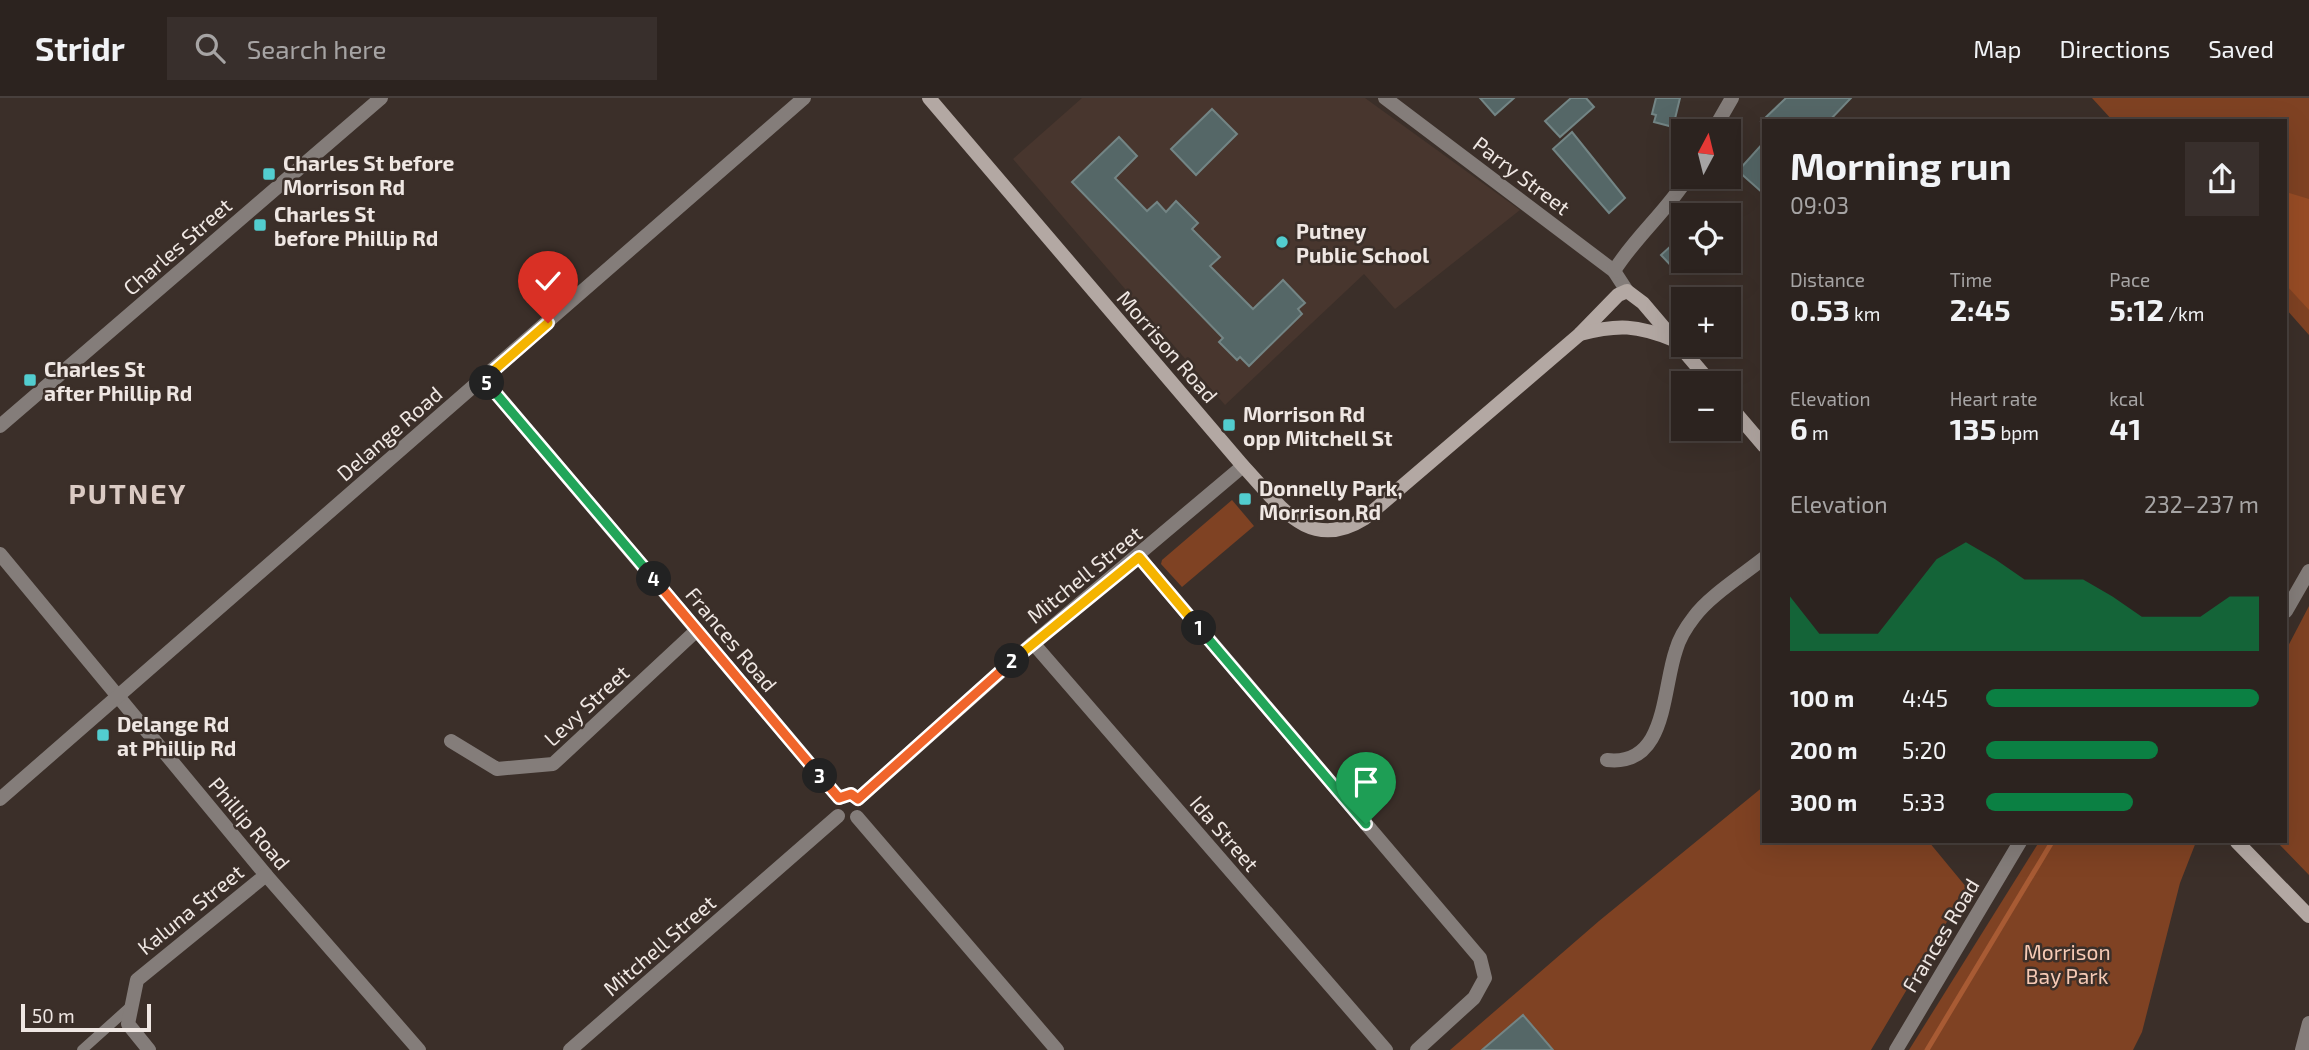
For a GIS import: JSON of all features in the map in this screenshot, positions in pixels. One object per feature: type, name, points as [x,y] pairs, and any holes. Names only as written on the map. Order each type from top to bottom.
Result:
[{"type":"street","name":"Charles Street","points":[[0,426],[381,98]]},
{"type":"street","name":"Delange Road","points":[[0,799],[804,98]]},
{"type":"street","name":"Morrison Road","points":[[929,98],[1243,466],[1292,519],[1310,528],[1327,532],[1353,525],[1580,334],[1589,321],[1618,295],[1627,291]]},
{"type":"street","name":"Parry Street","points":[[1385,98],[1614,271],[1627,291]]},
{"type":"street","points":[[1720,119],[1732,98]]},
{"type":"street","points":[[1614,271],[1628,248],[1680,189]]},
{"type":"street","points":[[1627,291],[1636,295],[1671,335]]},
{"type":"street","points":[[1580,334],[1622,326],[1644,329],[1671,339]]},
{"type":"street","points":[[1689,357],[1701,371]]},
{"type":"street","name":"Frances Road","points":[[484,379],[839,798]]},
{"type":"street","points":[[1741,419],[1762,444]]},
{"type":"street","name":"Mitchell Street","points":[[858,799],[1033,643],[1139,557],[1243,466]]},
{"type":"street","name":"Phillip Road","points":[[0,554],[266,875],[419,1050]]},
{"type":"street","points":[[1139,557],[1480,958],[1485,978],[1474,998],[1417,1050]]},
{"type":"street","points":[[1607,760],[1624,762],[1644,751],[1662,716],[1676,649],[1695,615],[1762,560]]},
{"type":"street","points":[[2287,609],[2309,571]]},
{"type":"street","name":"Levy Street","points":[[451,741],[498,769],[553,764],[697,630]]},
{"type":"street","name":"Ida Street","points":[[1033,643],[1386,1050]]},
{"type":"street","points":[[851,794],[858,799],[861,807],[857,817],[848,821],[838,816],[835,806],[839,798],[851,794]]},
{"type":"street","name":"Mitchell Street","points":[[570,1050],[838,816]]},
{"type":"street","points":[[857,817],[1057,1050]]},
{"type":"street","name":"Frances Road","points":[[1895,1050],[2020,843]]},
{"type":"street","points":[[2238,843],[2309,916]]},
{"type":"street","name":"Kaluna Street","points":[[132,1006],[137,980],[266,875]]},
{"type":"street","points":[[132,1006],[128,1024],[149,1050]]},
{"type":"street","points":[[2302,1050],[2309,1023]]},
{"type":"lane","points":[[82,1050],[132,1006]]},
{"type":"shaded area","name":"Putney Public School","points":[[1082,98],[1365,98],[1520,210],[1395,309],[1364,274],[1225,405],[1013,159]]},
{"type":"shaded area","points":[[2287,192],[2309,199],[2309,310],[2287,286]]},
{"type":"green space","points":[[2092,98],[2309,98],[2309,335],[2287,310],[2287,119],[2111,119]]},
{"type":"green space","points":[[1232,500],[1254,526],[1182,587],[1161,564],[1162,560]]},
{"type":"green space","points":[[2309,606],[2309,875],[2278,843],[2287,843],[2287,648]]},
{"type":"green space","points":[[1762,788],[1762,843],[1930,843],[1967,888],[1871,1050],[1450,1050],[1599,921]]},
{"type":"green space","name":"Morrison Bay Park","points":[[2038,843],[2196,843],[2180,883],[2142,1032],[2133,1050],[1909,1050]]},
{"type":"building","points":[[1480,98],[1514,98],[1495,115]]},
{"type":"building","points":[[1571,98],[1586,98],[1594,107],[1560,137],[1545,121]]},
{"type":"building","points":[[1656,98],[1680,98],[1675,119],[1671,119],[1671,126],[1654,122],[1656,115],[1652,114]]},
{"type":"building","points":[[1786,98],[1851,98],[1831,119],[1764,119]]},
{"type":"building","points":[[1212,109],[1237,134],[1196,175],[1171,149]]},
{"type":"building","points":[[1572,132],[1625,198],[1609,213],[1553,149]]},
{"type":"building","points":[[1119,137],[1137,156],[1115,178],[1147,211],[1157,202],[1166,212],[1176,201],[1198,223],[1192,229],[1220,257],[1210,266],[1253,309],[1283,280],[1305,303],[1298,309],[1302,314],[1249,366],[1240,357],[1237,360],[1219,342],[1223,338],[1072,182]]},
{"type":"building","points":[[1762,144],[1762,192],[1741,174],[1741,168]]},
{"type":"building","points":[[1671,246],[1671,266],[1661,255]]},
{"type":"building","points":[[1523,1015],[1553,1050],[1482,1050]]},
{"type":"waterway","points":[[1927,1050],[2051,843]]},
{"type":"place","name":"Charles St before Morrison Rd","points":[[269,174]]},
{"type":"place","name":"Charles St before Phillip Rd","points":[[260,225]]},
{"type":"place","name":"Putney Public School","points":[[1282,242]]},
{"type":"place","name":"Charles St after Phillip Rd","points":[[30,380]]},
{"type":"place","name":"Morrison Rd opp Mitchell St","points":[[1229,425]]},
{"type":"place","name":"Donnelly Park, Morrison Rd","points":[[1245,499]]},
{"type":"place","name":"Delange Rd at Phillip Rd","points":[[103,735]]},
{"type":"district","name":"PUTNEY","points":[[128,493]]},
{"type":"route","points":[[548,323],[484,379],[839,798],[851,794],[858,799],[1033,643],[1139,557],[1366,824]]}]
